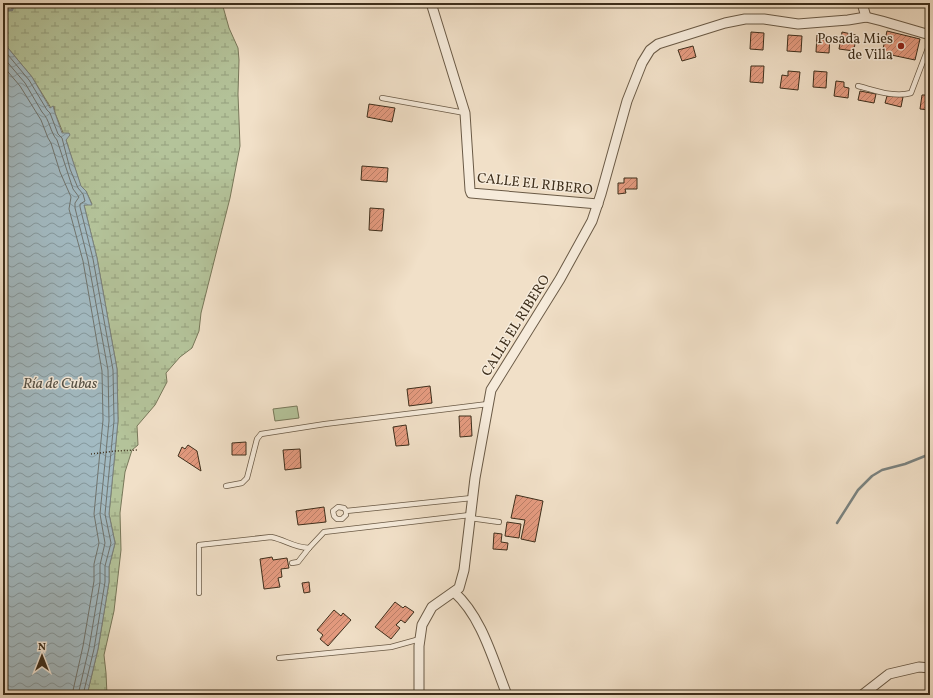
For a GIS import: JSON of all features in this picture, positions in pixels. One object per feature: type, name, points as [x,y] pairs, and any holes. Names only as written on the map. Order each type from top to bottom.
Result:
[{"type":"street","name":"CALLE EL RIBERO","points":[[431,3],[465,114],[471,193],[598,204]]},
{"type":"street","points":[[862,3],[866,17],[930,35]]},
{"type":"street","name":"CALLE EL RIBERO","points":[[419,695],[420,639],[422,625],[432,607],[459,588],[464,570],[475,478],[491,390],[560,279],[592,221],[627,101],[642,63],[650,50],[658,44],[725,23],[745,19],[764,19],[798,24],[866,17]]},
{"type":"street","points":[[454,592],[464,601],[478,624],[507,695]]},
{"type":"street","points":[[862,695],[889,674],[918,667],[930,668]]},
{"type":"lane","points":[[858,86],[903,95],[911,93],[930,43]]},
{"type":"lane","points":[[382,98],[465,114]]},
{"type":"lane","points":[[226,486],[242,483],[247,478],[257,439],[261,434],[326,424],[488,404]]},
{"type":"lane","points":[[346,512],[472,498]]},
{"type":"lane","points":[[292,563],[298,562],[324,532],[470,517],[498,522]]},
{"type":"lane","points":[[199,593],[199,545],[271,537],[278,538],[292,545],[309,548]]},
{"type":"lane","points":[[279,658],[391,647],[420,639]]},
{"type":"path","points":[[91,454],[138,450]]},
{"type":"green space","points":[[3,3],[222,3],[229,28],[238,48],[240,146],[230,198],[201,313],[199,331],[192,348],[180,357],[166,373],[167,382],[155,405],[137,426],[138,445],[132,450],[125,472],[120,513],[121,550],[114,611],[104,655],[107,695],[87,695],[98,649],[109,582],[109,567],[115,543],[109,514],[118,421],[117,369],[97,258],[84,205],[92,204],[86,191],[81,187],[66,140],[55,113],[54,106],[51,108],[32,77],[3,42]]},
{"type":"green space","points":[[297,406],[299,418],[275,421],[273,409]]},
{"type":"water","name":"Ría de Cubas","points":[[3,42],[32,77],[50,108],[53,106],[62,133],[69,133],[70,135],[66,140],[81,186],[86,191],[92,205],[84,205],[97,258],[117,369],[118,421],[109,514],[115,543],[109,567],[109,582],[98,649],[87,695],[3,695]]},
{"type":"building","name":"Posada Mies de Villa","points":[[887,31],[920,39],[915,60],[882,53]]},
{"type":"building","points":[[751,32],[764,33],[763,50],[750,49]]},
{"type":"building","points":[[842,32],[856,35],[854,51],[839,49]]},
{"type":"building","points":[[788,35],[802,36],[801,52],[787,51]]},
{"type":"building","points":[[817,35],[830,36],[829,53],[816,52]]},
{"type":"building","points":[[693,46],[696,57],[682,61],[678,50]]},
{"type":"building","points":[[751,66],[764,66],[763,83],[750,82]]},
{"type":"building","points":[[788,71],[800,72],[798,90],[780,88],[782,75],[788,76]]},
{"type":"building","points":[[814,71],[827,72],[826,88],[813,87]]},
{"type":"building","points":[[836,81],[844,82],[844,87],[849,88],[848,98],[834,96]]},
{"type":"building","points":[[860,91],[876,94],[874,103],[858,100]]},
{"type":"building","points":[[891,95],[903,97],[901,107],[885,103],[887,96]]},
{"type":"building","points":[[922,95],[930,95],[930,110],[920,109]]},
{"type":"building","points":[[369,104],[395,108],[392,122],[367,117]]},
{"type":"building","points":[[362,166],[388,168],[387,182],[361,180]]},
{"type":"building","points":[[624,178],[637,178],[637,189],[625,189],[626,193],[618,194],[618,183],[624,183]]},
{"type":"building","points":[[370,208],[384,209],[382,231],[369,230]]},
{"type":"building","points":[[430,386],[432,403],[409,406],[407,389]]},
{"type":"building","points":[[459,416],[471,416],[472,436],[460,437]]},
{"type":"building","points":[[406,425],[409,445],[396,446],[393,427]]},
{"type":"building","points":[[246,442],[246,455],[232,455],[232,443]]},
{"type":"building","points":[[188,445],[197,451],[201,471],[178,456],[182,447],[185,449]]},
{"type":"building","points":[[300,449],[301,468],[285,470],[283,450]]},
{"type":"building","points":[[516,495],[543,501],[535,542],[521,539],[525,520],[511,518]]},
{"type":"building","points":[[324,507],[326,522],[298,525],[296,511]]},
{"type":"building","points":[[507,522],[521,524],[519,538],[505,536]]},
{"type":"building","points":[[494,533],[502,534],[501,542],[508,543],[507,550],[493,549]]},
{"type":"building","points":[[272,557],[273,560],[287,558],[289,568],[281,569],[282,577],[278,578],[280,587],[264,589],[260,559]]},
{"type":"building","points":[[309,582],[310,592],[304,593],[302,583]]},
{"type":"building","points":[[395,602],[403,608],[405,606],[414,612],[405,623],[401,620],[396,625],[400,628],[391,639],[375,627]]},
{"type":"building","points":[[334,610],[341,616],[343,613],[351,620],[328,646],[320,639],[323,635],[317,630]]},
{"type":"waterway","points":[[3,11],[12,10],[12,3]]},
{"type":"waterway","points":[[837,523],[858,490],[872,476],[882,470],[905,464],[930,454]]},
{"type":"place","name":"Posada Mies de Villa","points":[[901,46]]}]
